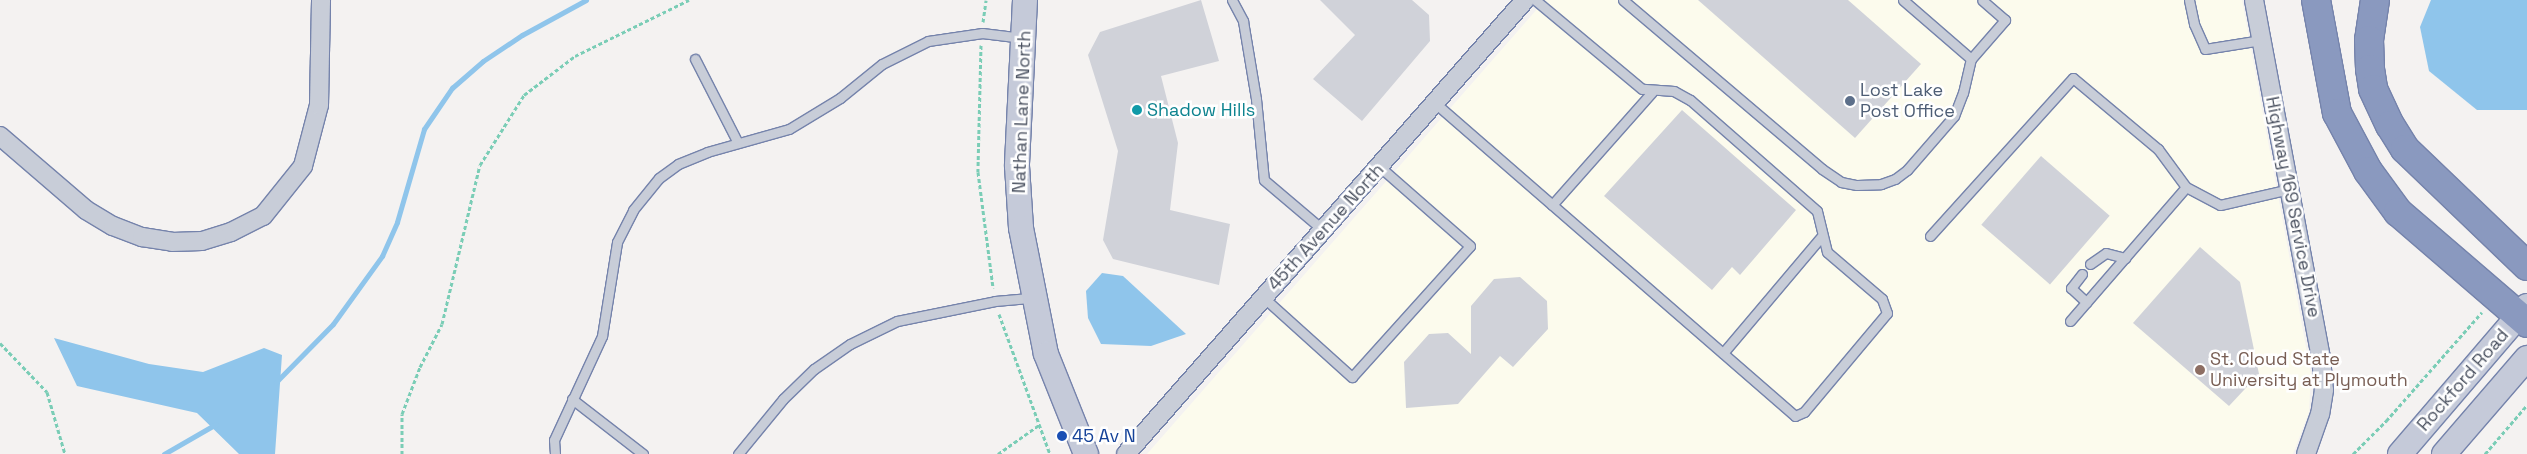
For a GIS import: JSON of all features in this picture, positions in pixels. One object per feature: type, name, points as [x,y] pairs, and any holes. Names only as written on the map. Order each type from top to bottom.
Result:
[{"type":"highway","points":[[2316,0],[2337,113],[2368,171],[2398,212],[2495,295],[2524,315]]},
{"type":"highway","points":[[2375,0],[2369,40],[2370,69],[2374,89],[2390,125],[2405,149],[2527,266]]},
{"type":"street","points":[[0,136],[86,210],[113,226],[142,237],[172,242],[202,241],[231,232],[263,216],[303,166],[319,105],[321,0]]},
{"type":"street","name":"Nathan Lane North","points":[[1025,0],[1017,166],[1021,228],[1032,298],[1046,354],[1086,454]]},
{"type":"street","name":"45th Avenue North","points":[[1126,454],[1525,0]]},
{"type":"street","name":"Highway 169 Service Drive","points":[[2254,0],[2321,357],[2324,390],[2320,414],[2306,454]]},
{"type":"street","name":"Rockford Road","points":[[2400,454],[2524,315]]},
{"type":"street","name":"Rockford Road","points":[[2444,454],[2527,358]]},
{"type":"lane","points":[[1232,0],[1245,30],[1256,98],[1264,180],[1323,230]]},
{"type":"lane","points":[[1435,103],[1795,416],[1804,412],[1887,313],[1882,299],[1827,252],[1817,211],[1690,100],[1674,91],[1652,92],[1642,89],[1535,0]]},
{"type":"lane","points":[[1903,0],[1971,59]]},
{"type":"lane","points":[[1627,1],[1822,169],[1841,182],[1858,185],[1881,184],[1907,170],[1954,116],[1963,93],[1971,59],[2005,20],[1982,0]]},
{"type":"lane","points":[[2189,0],[2194,24],[2206,50],[2262,40]]},
{"type":"lane","points":[[555,454],[554,440],[602,336],[617,242],[633,210],[659,178],[678,164],[738,143],[790,129],[840,98],[882,64],[928,41],[982,33],[1024,38]]},
{"type":"lane","points":[[695,59],[738,143]]},
{"type":"lane","points":[[1930,236],[2073,78],[2158,149],[2186,187],[2220,205],[2290,189]]},
{"type":"lane","points":[[1552,205],[1652,92]]},
{"type":"lane","points":[[1264,297],[1352,377],[1470,246],[1380,167]]},
{"type":"lane","points":[[2070,322],[2186,187]]},
{"type":"lane","points":[[1723,353],[1822,237]]},
{"type":"lane","points":[[2090,264],[2106,253],[2125,258]]},
{"type":"lane","points":[[2082,274],[2072,288],[2086,302]]},
{"type":"lane","points":[[738,454],[789,393],[814,369],[850,344],[897,320],[995,301],[1032,298]]},
{"type":"lane","points":[[572,398],[643,454]]},
{"type":"path","points":[[402,454],[402,414],[420,367],[442,324],[480,165],[524,95],[575,56],[688,0]]},
{"type":"path","points":[[986,0],[982,33],[978,172],[995,301],[1050,454]]},
{"type":"path","points":[[2353,454],[2455,345],[2495,295]]},
{"type":"path","points":[[0,343],[47,392],[65,454]]},
{"type":"path","points":[[2485,454],[2527,405]]},
{"type":"path","points":[[998,454],[1039,425]]},
{"type":"shaded area","points":[[1545,0],[2242,0],[2311,374],[2309,412],[2293,454],[1147,454]]},
{"type":"water","points":[[2431,0],[2527,0],[2527,110],[2477,110],[2429,71],[2420,27]]},
{"type":"water","points":[[1102,273],[1123,276],[1186,334],[1151,346],[1101,344],[1088,318],[1086,291]]},
{"type":"water","points":[[54,338],[149,364],[203,372],[264,348],[282,355],[275,454],[239,454],[197,413],[77,386]]},
{"type":"building","name":"Shadow Hills","points":[[1201,0],[1219,61],[1161,76],[1178,143],[1170,210],[1230,224],[1219,285],[1113,259],[1103,240],[1118,151],[1088,55],[1100,32]]},
{"type":"building","points":[[1320,0],[1412,0],[1429,15],[1430,41],[1362,121],[1313,79],[1355,35]]},
{"type":"building","name":"Lost Lake Post Office","points":[[1698,0],[1848,0],[1921,64],[1855,138]]},
{"type":"building","points":[[1682,110],[1796,210],[1740,275],[1732,267],[1712,290],[1604,196]]},
{"type":"building","points":[[2041,156],[2110,216],[2050,284],[1981,225]]},
{"type":"building","points":[[2200,247],[2240,282],[2259,374],[2229,406],[2133,323]]},
{"type":"building","points":[[1520,277],[1547,301],[1548,329],[1513,367],[1500,356],[1458,404],[1406,408],[1404,362],[1429,334],[1448,333],[1471,354],[1471,306],[1494,279]]},
{"type":"waterway","points":[[276,382],[333,324],[382,256],[397,222],[424,129],[452,88],[483,61],[522,35],[586,0]]},
{"type":"waterway","points":[[164,454],[216,424]]},
{"type":"place","name":"Lost Lake Post Office","points":[[1850,101]]},
{"type":"place","name":"Shadow Hills","points":[[1137,110]]},
{"type":"place","name":"St. Cloud State University at Plymouth","points":[[2200,370]]},
{"type":"place","name":"45 Av N","points":[[1062,436]]}]
